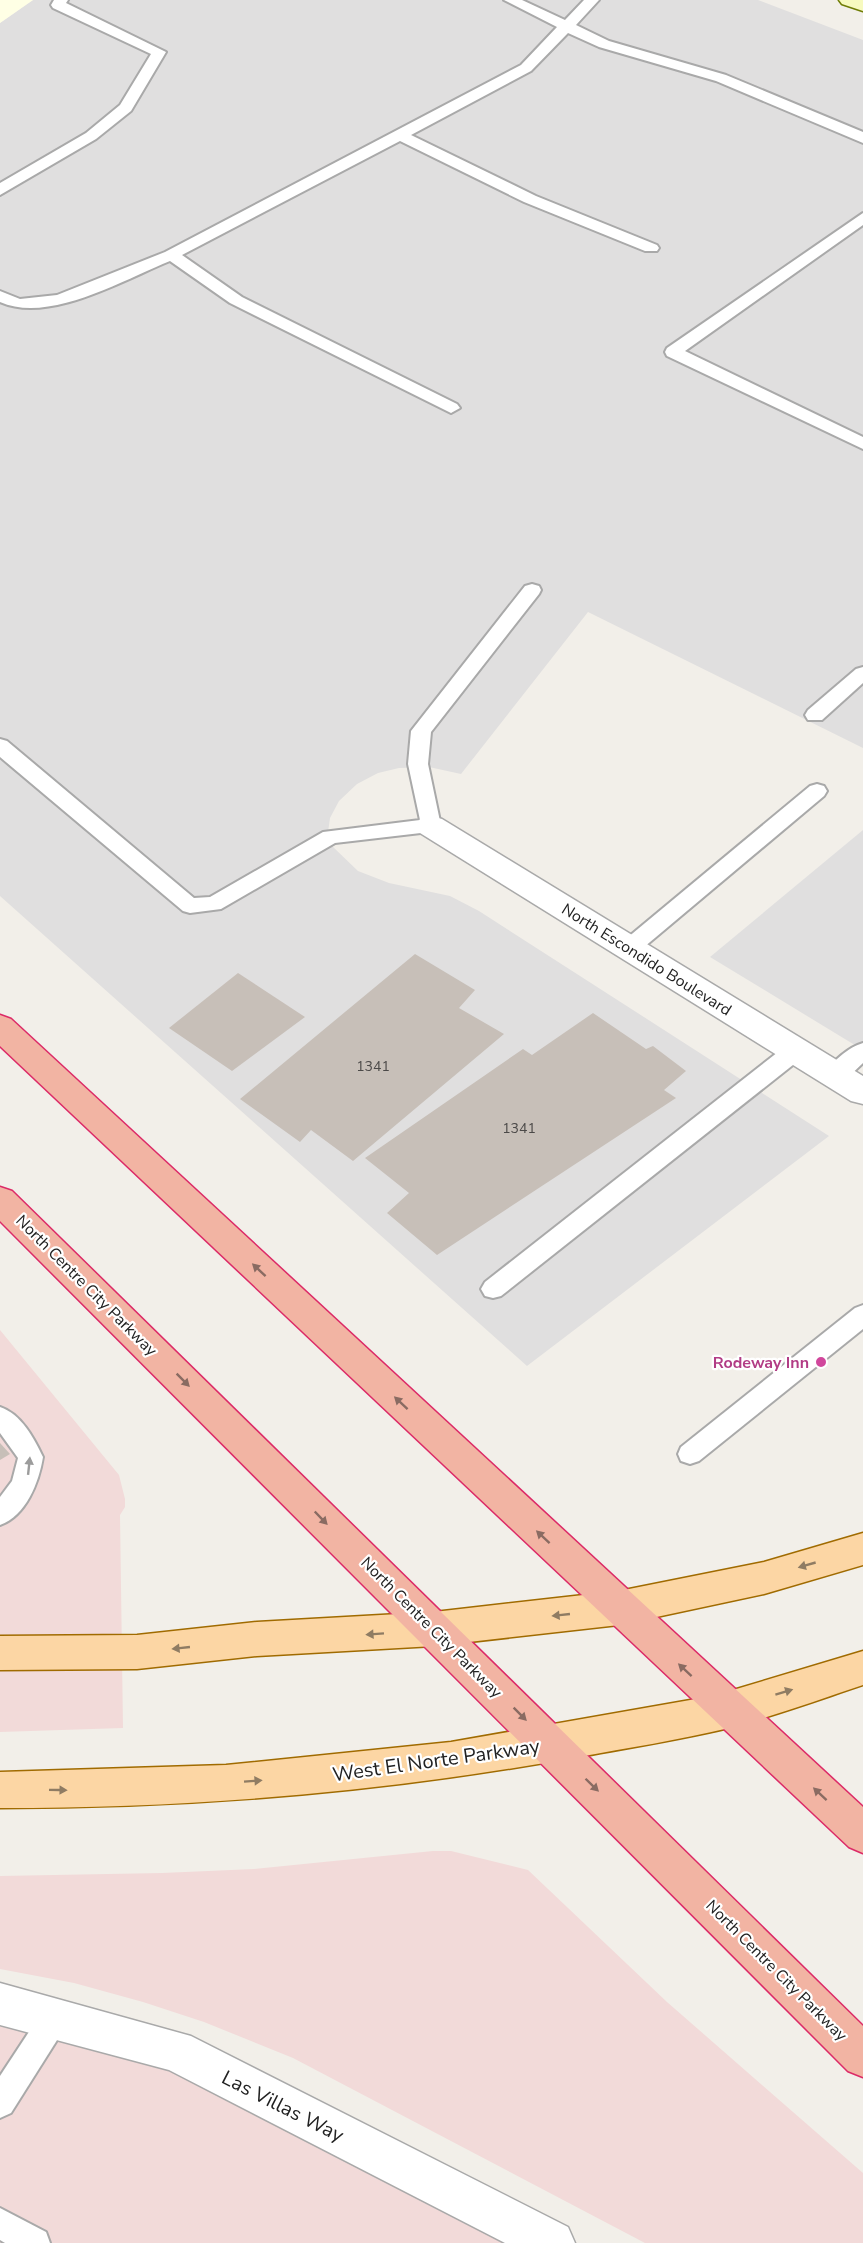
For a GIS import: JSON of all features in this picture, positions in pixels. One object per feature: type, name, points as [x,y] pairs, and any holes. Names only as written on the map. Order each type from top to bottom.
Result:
[{"type":"highway","points":[[0,1027],[863,1834]]},
{"type":"highway","name":"North Centre City Parkway","points":[[0,1200],[863,2056]]},
{"type":"main road","points":[[849,0],[863,5]]},
{"type":"main road","points":[[0,1653],[137,1652],[257,1639],[434,1629],[620,1608],[764,1578],[863,1549]]},
{"type":"main road","name":"West El Norte Parkway","points":[[0,1790],[86,1790],[341,1775],[406,1768],[550,1744],[728,1710],[863,1668]]},
{"type":"street","name":"North Escondido Boulevard","points":[[431,826],[863,1092]]},
{"type":"street","name":"Las Villas Way","points":[[0,2004],[176,2051],[552,2243]]},
{"type":"lane","points":[[3,185],[91,136],[126,108],[159,52],[58,5],[61,0]]},
{"type":"lane","points":[[511,0],[604,44],[721,78],[863,138]]},
{"type":"lane","points":[[0,296],[18,304],[60,300],[171,255],[526,68],[592,0]]},
{"type":"lane","points":[[400,135],[530,199],[651,248]]},
{"type":"lane","points":[[863,218],[673,352],[863,444]]},
{"type":"lane","points":[[171,255],[236,300],[451,408]]},
{"type":"lane","points":[[0,746],[190,906],[214,904],[330,837],[431,826],[418,764],[421,730],[532,590]]},
{"type":"lane","points":[[815,715],[863,673]]},
{"type":"lane","points":[[629,948],[817,791]]},
{"type":"lane","points":[[493,1289],[795,1051]]},
{"type":"lane","points":[[835,1075],[863,1051]]},
{"type":"lane","points":[[690,1454],[863,1314]]},
{"type":"lane","points":[[0,1417],[18,1436],[31,1457],[28,1480],[16,1499],[0,1514]]},
{"type":"lane","points":[[0,2103],[54,2019]]},
{"type":"lane","points":[[0,2223],[35,2243]]},
{"type":"shaded area","points":[[0,0],[33,0],[0,23]]},
{"type":"shaded area","points":[[33,0],[758,0],[863,40],[863,748],[588,612],[461,774],[429,767],[399,768],[378,773],[357,784],[339,801],[330,818],[328,832],[332,846],[358,871],[389,883],[450,896],[479,911],[829,1136],[527,1366],[0,896],[0,23]]},
{"type":"shaded area","points":[[863,830],[863,1050],[710,957]]},
{"type":"shaded area","points":[[0,1330],[119,1475],[125,1499],[125,1507],[120,1515],[123,1728],[0,1732]]},
{"type":"shaded area","points":[[451,1851],[528,1870],[667,2002],[863,2173],[863,2243],[645,2243],[293,2058],[204,2022],[143,2002],[74,1983],[0,1969],[0,1876],[254,1869]]},
{"type":"shaded area","points":[[0,2005],[176,2051],[552,2243],[0,2243]]},
{"type":"building","points":[[415,954],[475,990],[459,1008],[504,1034],[353,1161],[311,1130],[300,1142],[240,1099]]},
{"type":"building","points":[[238,973],[305,1017],[232,1071],[169,1028]]},
{"type":"building","points":[[593,1013],[646,1049],[653,1046],[686,1071],[664,1090],[676,1098],[437,1255],[387,1213],[409,1193],[365,1158],[523,1049],[532,1055]]},
{"type":"building","points":[[0,1443],[10,1454],[0,1460]]},
{"type":"place","name":"Rodeway Inn","points":[[821,1362]]}]
